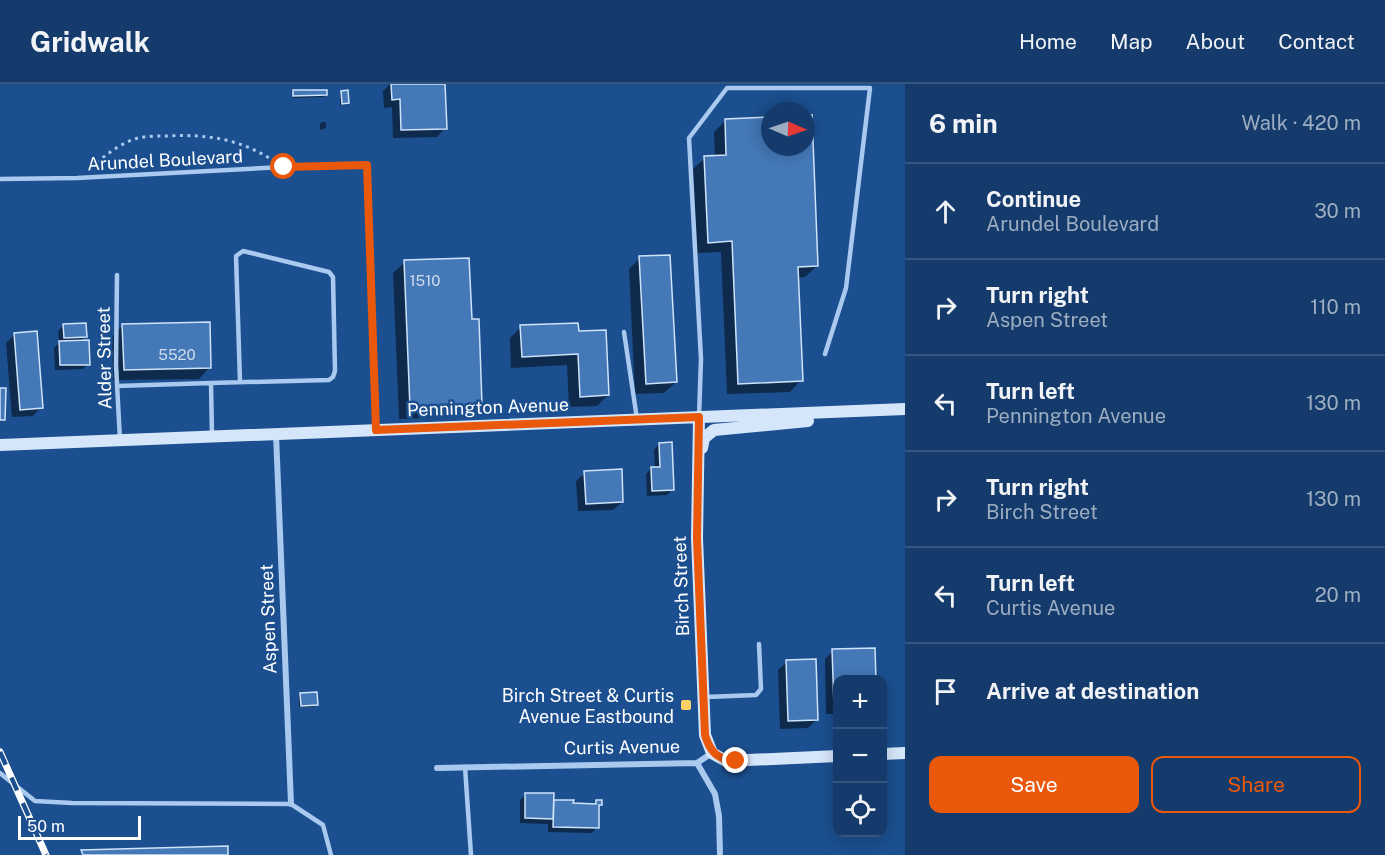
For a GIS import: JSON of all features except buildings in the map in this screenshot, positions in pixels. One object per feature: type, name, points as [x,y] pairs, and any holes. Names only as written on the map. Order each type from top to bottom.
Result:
[{"type":"main road","name":"Pennington Avenue","points":[[0,445],[637,419],[905,411]]},
{"type":"main road","points":[[698,474],[705,438],[714,430],[905,411]]},
{"type":"main road","name":"Birch Street","points":[[699,417],[697,538],[703,697],[705,735],[712,753]]},
{"type":"main road","points":[[712,753],[726,761],[833,756]]},
{"type":"main road","points":[[887,754],[905,753]]},
{"type":"street","points":[[367,165],[376,430]]},
{"type":"street","name":"Aspen Street","points":[[276,434],[291,804]]},
{"type":"street","name":"Curtis Avenue","points":[[437,768],[697,763],[712,753]]},
{"type":"street","points":[[697,763],[715,794],[719,816],[720,855]]},
{"type":"lane","points":[[699,417],[701,359],[689,138],[727,88],[870,87],[846,288],[825,354]]},
{"type":"lane","name":"Arundel Boulevard","points":[[0,179],[77,178],[367,165]]},
{"type":"lane","points":[[117,386],[329,380],[335,371],[333,277],[329,272],[243,251],[239,252],[236,256],[240,382]]},
{"type":"lane","name":"Alder Street","points":[[117,275],[117,386],[120,440]]},
{"type":"lane","points":[[624,332],[637,419]]},
{"type":"lane","points":[[211,383],[212,436]]},
{"type":"lane","points":[[703,697],[756,695],[761,689],[759,644]]},
{"type":"lane","points":[[465,767],[471,855]]},
{"type":"lane","points":[[0,772],[35,801],[291,804],[323,825],[331,855]]},
{"type":"path","points":[[77,178],[108,153],[124,144],[139,138],[160,136],[217,137],[259,152],[284,167]]},
{"type":"railway","points":[[0,752],[46,855]]},
{"type":"place","name":"Birch Street & Curtis Avenue Eastbound","points":[[686,705]]},
{"type":"route","points":[[284,167],[367,165],[376,430],[699,417],[697,538],[705,735],[712,753],[726,761],[736,761]]}]
